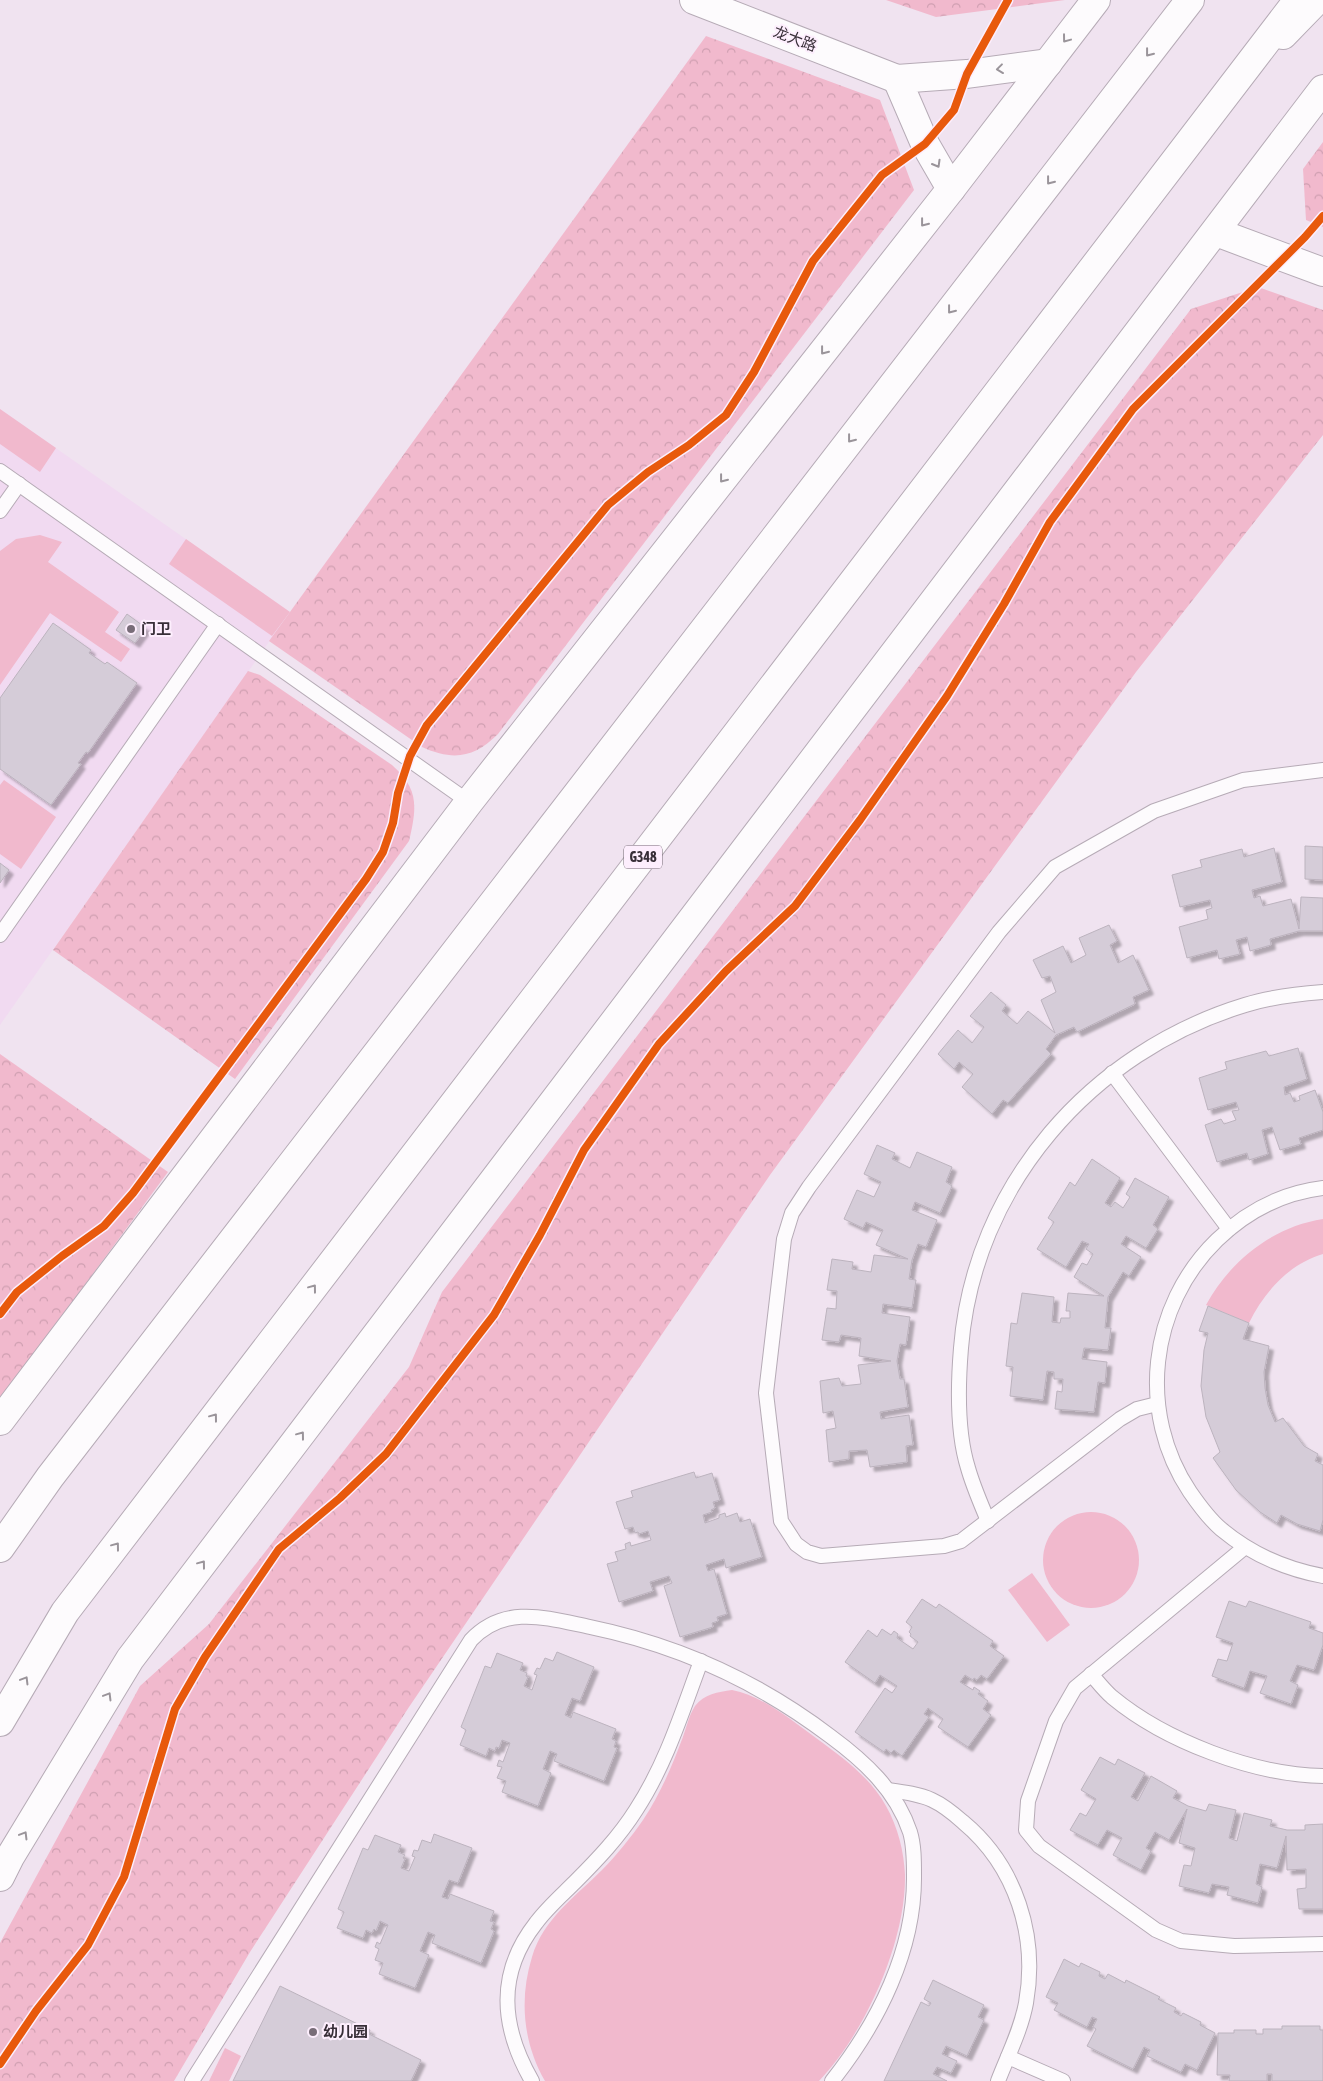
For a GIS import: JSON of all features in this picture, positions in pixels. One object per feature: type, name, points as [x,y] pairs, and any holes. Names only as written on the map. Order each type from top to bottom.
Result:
[{"type":"main road","name":"龙大路","points":[[694,0],[897,79]]},
{"type":"main road","points":[[0,1421],[469,802],[951,189],[1096,0]]},
{"type":"main road","points":[[1168,28],[1184,0]]},
{"type":"main road","points":[[0,1548],[50,1477],[1190,0]]},
{"type":"main road","name":"G348","points":[[0,1722],[65,1612],[1298,0]]},
{"type":"main road","points":[[1236,83],[1317,0]]},
{"type":"main road","points":[[951,189],[925,144],[897,79],[967,74],[1048,63]]},
{"type":"main road","points":[[0,1878],[15,1849],[130,1659],[1323,89]]},
{"type":"main road","points":[[1216,232],[1323,272]]},
{"type":"main road","points":[[0,1528],[50,1477]]},
{"type":"lane","points":[[0,471],[469,802]]},
{"type":"lane","points":[[0,511],[19,484]]},
{"type":"lane","points":[[0,935],[218,624]]},
{"type":"lane","points":[[1157,1404],[1137,1409],[1120,1419],[961,1540],[944,1546],[820,1556],[808,1552],[796,1544],[782,1521],[766,1393],[784,1239],[792,1213],[999,932],[1055,867],[1154,811],[1243,780],[1323,770]]},
{"type":"lane","points":[[988,1521],[967,1467],[960,1422],[958,1376],[962,1331],[971,1286],[989,1234],[1004,1201],[1028,1161],[1056,1125],[1088,1092],[1123,1064],[1162,1040],[1203,1020],[1246,1005],[1291,995],[1323,992]]},
{"type":"lane","points":[[1112,1073],[1229,1229]]},
{"type":"lane","points":[[1323,1188],[1282,1198],[1254,1211],[1229,1229],[1207,1250],[1187,1274],[1173,1302],[1162,1331],[1157,1361],[1156,1392],[1160,1423],[1169,1452],[1182,1480],[1199,1506],[1220,1528],[1245,1547],[1272,1562],[1300,1572],[1323,1576]]},
{"type":"lane","points":[[1245,1547],[1075,1688],[1056,1721],[1028,1801],[1026,1830],[1039,1846],[1156,1930],[1181,1941],[1234,1946],[1323,1944]]},
{"type":"lane","points":[[192,2081],[471,1640],[482,1629],[492,1623],[515,1616],[551,1619],[650,1642],[701,1661],[756,1686],[791,1707],[866,1765],[888,1790],[902,1813],[910,1833],[914,1857],[911,1919],[895,1974],[886,1996],[860,2044],[832,2081]]},
{"type":"lane","points":[[532,2081],[520,2059],[510,2027],[507,2000],[510,1970],[521,1945],[536,1922],[600,1857],[636,1811],[667,1752],[701,1661]]},
{"type":"lane","points":[[1091,1674],[1112,1696],[1147,1721],[1187,1742],[1230,1758],[1274,1770],[1323,1776]]},
{"type":"lane","points":[[888,1790],[933,1800],[955,1814],[988,1846],[1004,1868],[1014,1890],[1024,1919],[1029,1974],[1020,2028],[998,2081]]},
{"type":"lane","points":[[1008,2057],[1063,2081]]},
{"type":"shaded area","points":[[0,409],[290,612],[0,1025]]},
{"type":"green space","points":[[886,0],[1065,0],[936,17]]},
{"type":"green space","points":[[706,36],[880,100],[914,190],[498,734],[480,748],[463,755],[444,754],[422,747],[269,641]]},
{"type":"green space","points":[[1323,142],[1323,227],[1306,220],[1303,169]]},
{"type":"green space","points":[[1258,287],[1323,310],[1323,435],[1136,672],[770,1175],[409,1707],[250,1952],[174,2081],[0,2081],[0,1943],[140,1686],[209,1624],[409,1367],[442,1292],[1191,309]]},
{"type":"green space","points":[[0,409],[56,448],[40,472],[0,444]]},
{"type":"green space","points":[[40,535],[62,542],[48,562],[119,612],[105,632],[130,649],[121,662],[50,613],[0,685],[0,551],[16,539]]},
{"type":"green space","points":[[186,539],[290,612],[272,636],[169,564]]},
{"type":"green space","points":[[248,671],[260,675],[392,765],[407,782],[411,791],[414,799],[414,818],[409,841],[235,1079],[53,950]]},
{"type":"green space","points":[[4,780],[56,817],[21,869],[0,854],[0,785]]},
{"type":"green space","points":[[0,1054],[168,1172],[0,1400]]},
{"type":"green space","points":[[1323,1219],[1323,1254],[1299,1265],[1279,1281],[1262,1301],[1249,1323],[1206,1305],[1227,1274],[1254,1248],[1287,1230],[1304,1223]]},
{"type":"green space","points":[[1091,1512],[1109,1516],[1125,1526],[1135,1542],[1139,1560],[1135,1578],[1125,1594],[1109,1604],[1091,1608],[1073,1604],[1057,1594],[1047,1578],[1043,1560],[1047,1542],[1057,1526],[1073,1516]]},
{"type":"green space","points":[[1032,1573],[1070,1625],[1047,1642],[1008,1590]]},
{"type":"green space","points":[[732,1690],[766,1703],[846,1760],[872,1786],[886,1806],[900,1840],[905,1875],[898,1929],[880,1985],[852,2038],[819,2081],[545,2081],[532,2052],[525,2021],[525,1989],[537,1943],[561,1909],[602,1870],[643,1820],[669,1772],[695,1706],[707,1696]]},
{"type":"green space","points":[[225,2048],[241,2056],[229,2081],[209,2081]]},
{"type":"building","name":"门卫","points":[[127,614],[146,628],[135,643],[116,630]]},
{"type":"building","points":[[53,623],[91,650],[89,653],[105,664],[107,662],[137,683],[88,753],[86,752],[78,763],[81,764],[51,805],[0,769],[0,698]]},
{"type":"building","points":[[1305,846],[1323,847],[1323,880],[1305,879]]},
{"type":"building","points":[[1274,848],[1282,882],[1252,890],[1254,898],[1260,896],[1263,906],[1291,899],[1299,929],[1301,897],[1323,898],[1323,931],[1299,931],[1270,939],[1271,945],[1250,951],[1247,937],[1236,940],[1240,954],[1219,959],[1217,950],[1187,958],[1179,927],[1208,919],[1206,910],[1212,908],[1210,900],[1180,907],[1172,875],[1202,867],[1200,860],[1242,849],[1244,857]]},
{"type":"building","points":[[0,863],[9,870],[0,883]]},
{"type":"building","points":[[1109,925],[1117,941],[1110,945],[1118,963],[1133,955],[1149,990],[1133,997],[1135,1004],[1077,1032],[1074,1027],[1056,1035],[1046,1049],[1051,1054],[1008,1103],[1003,1100],[992,1114],[962,1087],[973,1074],[959,1062],[954,1069],[938,1054],[958,1030],[972,1043],[984,1027],[970,1016],[991,992],[1006,1005],[1002,1011],[1017,1024],[1028,1011],[1055,1033],[1041,1000],[1056,992],[1050,976],[1042,978],[1033,960],[1063,946],[1071,963],[1086,955],[1079,938]]},
{"type":"building","points":[[1298,1048],[1307,1079],[1284,1087],[1285,1095],[1290,1093],[1294,1102],[1300,1100],[1299,1096],[1315,1090],[1323,1112],[1323,1130],[1299,1138],[1301,1144],[1280,1150],[1272,1127],[1262,1130],[1268,1154],[1249,1160],[1247,1153],[1217,1162],[1205,1125],[1221,1119],[1224,1124],[1236,1120],[1232,1111],[1239,1110],[1236,1102],[1208,1110],[1199,1078],[1227,1069],[1225,1062],[1266,1051],[1269,1056]]},
{"type":"building","points":[[877,1145],[895,1153],[892,1159],[910,1168],[917,1152],[952,1167],[946,1182],[952,1186],[940,1213],[915,1202],[912,1210],[937,1220],[926,1247],[918,1244],[912,1260],[909,1279],[916,1280],[912,1308],[883,1304],[882,1313],[910,1317],[906,1345],[900,1344],[897,1361],[900,1379],[904,1379],[908,1407],[880,1412],[881,1419],[909,1415],[913,1445],[906,1446],[907,1462],[870,1467],[867,1450],[849,1451],[849,1459],[829,1462],[826,1430],[836,1428],[833,1411],[823,1413],[820,1381],[839,1378],[842,1386],[861,1384],[858,1365],[891,1361],[859,1356],[861,1338],[841,1335],[839,1342],[822,1340],[827,1308],[836,1309],[837,1291],[827,1290],[832,1259],[853,1262],[852,1269],[871,1272],[874,1255],[908,1259],[876,1245],[883,1230],[866,1222],[863,1228],[844,1219],[857,1190],[874,1197],[881,1182],[864,1174]]},
{"type":"building","points":[[1092,1159],[1120,1178],[1105,1203],[1111,1207],[1115,1202],[1123,1208],[1130,1197],[1126,1194],[1135,1178],[1169,1197],[1153,1225],[1158,1229],[1146,1248],[1126,1236],[1121,1244],[1141,1257],[1129,1276],[1123,1272],[1108,1297],[1105,1328],[1111,1328],[1108,1350],[1084,1348],[1082,1359],[1107,1362],[1105,1383],[1098,1382],[1094,1412],[1055,1409],[1057,1391],[1062,1392],[1063,1379],[1054,1379],[1054,1372],[1047,1371],[1043,1400],[1010,1396],[1013,1367],[1006,1366],[1011,1323],[1017,1324],[1022,1293],[1054,1297],[1052,1322],[1060,1323],[1061,1318],[1070,1318],[1070,1311],[1066,1311],[1068,1293],[1104,1296],[1074,1277],[1082,1263],[1087,1265],[1093,1254],[1086,1249],[1089,1244],[1082,1241],[1066,1267],[1037,1249],[1054,1222],[1048,1218],[1070,1182],[1075,1186]]},
{"type":"building","points":[[1208,1306],[1249,1323],[1243,1339],[1269,1346],[1264,1372],[1265,1388],[1268,1405],[1275,1422],[1283,1418],[1304,1446],[1318,1454],[1315,1461],[1323,1465],[1323,1520],[1320,1531],[1297,1524],[1281,1515],[1277,1523],[1260,1512],[1236,1490],[1213,1458],[1220,1452],[1206,1417],[1201,1386],[1204,1350],[1208,1333],[1199,1331]]},
{"type":"building","points":[[694,1472],[696,1478],[712,1473],[720,1500],[713,1502],[715,1508],[711,1510],[712,1512],[703,1515],[705,1523],[719,1518],[719,1515],[725,1513],[726,1517],[737,1513],[740,1522],[750,1519],[762,1557],[726,1568],[724,1559],[706,1565],[708,1571],[714,1569],[727,1614],[717,1617],[718,1621],[712,1623],[713,1627],[680,1637],[664,1586],[672,1583],[669,1576],[650,1582],[653,1591],[619,1602],[607,1564],[618,1561],[615,1552],[626,1549],[625,1544],[630,1542],[631,1546],[651,1540],[648,1531],[639,1534],[638,1532],[635,1533],[633,1527],[625,1529],[616,1502],[633,1497],[631,1491]]},
{"type":"building","points":[[922,1599],[936,1608],[939,1604],[993,1641],[990,1646],[1004,1656],[987,1679],[981,1675],[977,1680],[974,1678],[973,1680],[965,1675],[960,1682],[973,1690],[974,1687],[980,1691],[978,1694],[988,1701],[983,1709],[991,1715],[968,1747],[938,1727],[943,1719],[928,1708],[924,1714],[929,1717],[902,1756],[894,1750],[891,1753],[886,1749],[884,1752],[855,1732],[885,1688],[892,1693],[897,1686],[880,1675],[875,1683],[845,1662],[868,1630],[877,1637],[882,1629],[891,1635],[894,1631],[898,1634],[897,1638],[913,1649],[918,1642],[910,1636],[909,1632],[912,1627],[906,1622]]},
{"type":"building","points":[[1229,1601],[1246,1607],[1249,1601],[1311,1622],[1309,1628],[1323,1633],[1323,1645],[1314,1670],[1297,1665],[1290,1681],[1298,1685],[1291,1704],[1260,1693],[1267,1676],[1250,1671],[1244,1688],[1212,1676],[1218,1659],[1227,1661],[1233,1643],[1216,1637]]},
{"type":"building","points":[[557,1652],[594,1667],[580,1701],[572,1698],[565,1715],[571,1718],[573,1712],[616,1729],[612,1739],[616,1741],[614,1747],[617,1748],[604,1781],[554,1761],[557,1754],[550,1751],[543,1769],[551,1773],[538,1806],[502,1792],[506,1781],[497,1778],[502,1767],[497,1766],[499,1760],[503,1762],[510,1743],[502,1740],[499,1748],[496,1747],[495,1751],[489,1748],[486,1756],[460,1745],[466,1730],[461,1727],[485,1666],[491,1668],[497,1653],[523,1663],[520,1670],[527,1673],[526,1676],[528,1677],[524,1686],[532,1690],[537,1675],[534,1674],[537,1668],[540,1669],[545,1658],[553,1661]]},
{"type":"building","points":[[1100,1757],[1115,1765],[1118,1759],[1145,1773],[1131,1797],[1138,1801],[1151,1776],[1177,1791],[1173,1798],[1188,1806],[1206,1811],[1209,1804],[1236,1810],[1229,1838],[1237,1841],[1244,1813],[1272,1820],[1270,1826],[1287,1830],[1305,1830],[1305,1825],[1323,1824],[1323,1909],[1299,1909],[1297,1889],[1306,1888],[1306,1869],[1287,1870],[1286,1836],[1277,1868],[1260,1864],[1256,1884],[1262,1887],[1258,1903],[1227,1895],[1229,1887],[1212,1884],[1209,1893],[1179,1886],[1184,1865],[1191,1866],[1195,1848],[1179,1843],[1187,1809],[1169,1840],[1155,1832],[1146,1848],[1151,1851],[1141,1870],[1113,1855],[1122,1838],[1107,1830],[1098,1845],[1070,1830],[1080,1813],[1086,1816],[1096,1799],[1081,1790]]},
{"type":"building","points":[[434,1834],[472,1848],[458,1883],[449,1880],[442,1897],[448,1899],[450,1894],[494,1911],[490,1921],[494,1922],[491,1929],[494,1931],[481,1963],[432,1943],[435,1935],[428,1932],[420,1951],[429,1955],[415,1988],[379,1974],[383,1963],[375,1960],[379,1949],[375,1947],[377,1942],[380,1944],[388,1925],[380,1921],[376,1931],[374,1929],[372,1933],[366,1930],[363,1938],[337,1928],[344,1912],[338,1909],[363,1848],[368,1850],[375,1835],[401,1845],[398,1852],[405,1855],[403,1858],[405,1859],[401,1868],[409,1871],[415,1857],[412,1856],[414,1850],[418,1851],[422,1840],[431,1843]]},
{"type":"building","points":[[1064,1959],[1079,1967],[1081,1963],[1100,1972],[1099,1976],[1105,1979],[1108,1974],[1125,1983],[1126,1980],[1160,1997],[1158,1999],[1176,2008],[1174,2012],[1181,2016],[1183,2013],[1201,2022],[1200,2025],[1215,2033],[1197,2070],[1185,2064],[1181,2072],[1147,2056],[1150,2050],[1144,2047],[1133,2069],[1087,2046],[1096,2029],[1093,2027],[1097,2019],[1092,2017],[1087,2027],[1054,2010],[1058,2003],[1046,1997]]},
{"type":"building","points":[[933,1980],[984,2005],[978,2017],[984,2020],[967,2056],[946,2046],[942,2054],[957,2061],[951,2073],[937,2067],[933,2074],[947,2081],[884,2081],[921,2002],[929,2006],[931,2003],[924,1999]]},
{"type":"building","name":"幼儿园","points":[[280,1986],[370,2030],[369,2034],[421,2060],[411,2081],[233,2081]]},
{"type":"building","points":[[1282,2026],[1320,2026],[1320,2030],[1323,2030],[1323,2081],[1272,2081],[1272,2074],[1267,2074],[1267,2081],[1229,2081],[1230,2075],[1217,2075],[1218,2033],[1234,2033],[1234,2030],[1256,2030],[1256,2034],[1263,2034],[1263,2029],[1282,2029]]},
{"type":"cycle path","points":[[0,1314],[17,1292],[104,1226],[133,1193],[366,879],[383,852],[393,823],[398,793],[410,756],[427,725],[608,505],[648,472],[689,445],[726,415],[754,372],[813,261],[882,175],[925,144],[954,110],[967,74],[1008,0]]},
{"type":"cycle path","points":[[0,2064],[36,2011],[88,1945],[124,1877],[175,1709],[205,1657],[279,1549],[340,1498],[386,1454],[494,1315],[540,1235],[584,1150],[659,1044],[726,971],[795,906],[860,820],[947,696],[1004,604],[1050,522],[1133,409],[1305,237],[1323,216]]},
{"type":"place","name":"门卫","points":[[131,629]]},
{"type":"place","name":"幼儿园","points":[[313,2032]]}]
